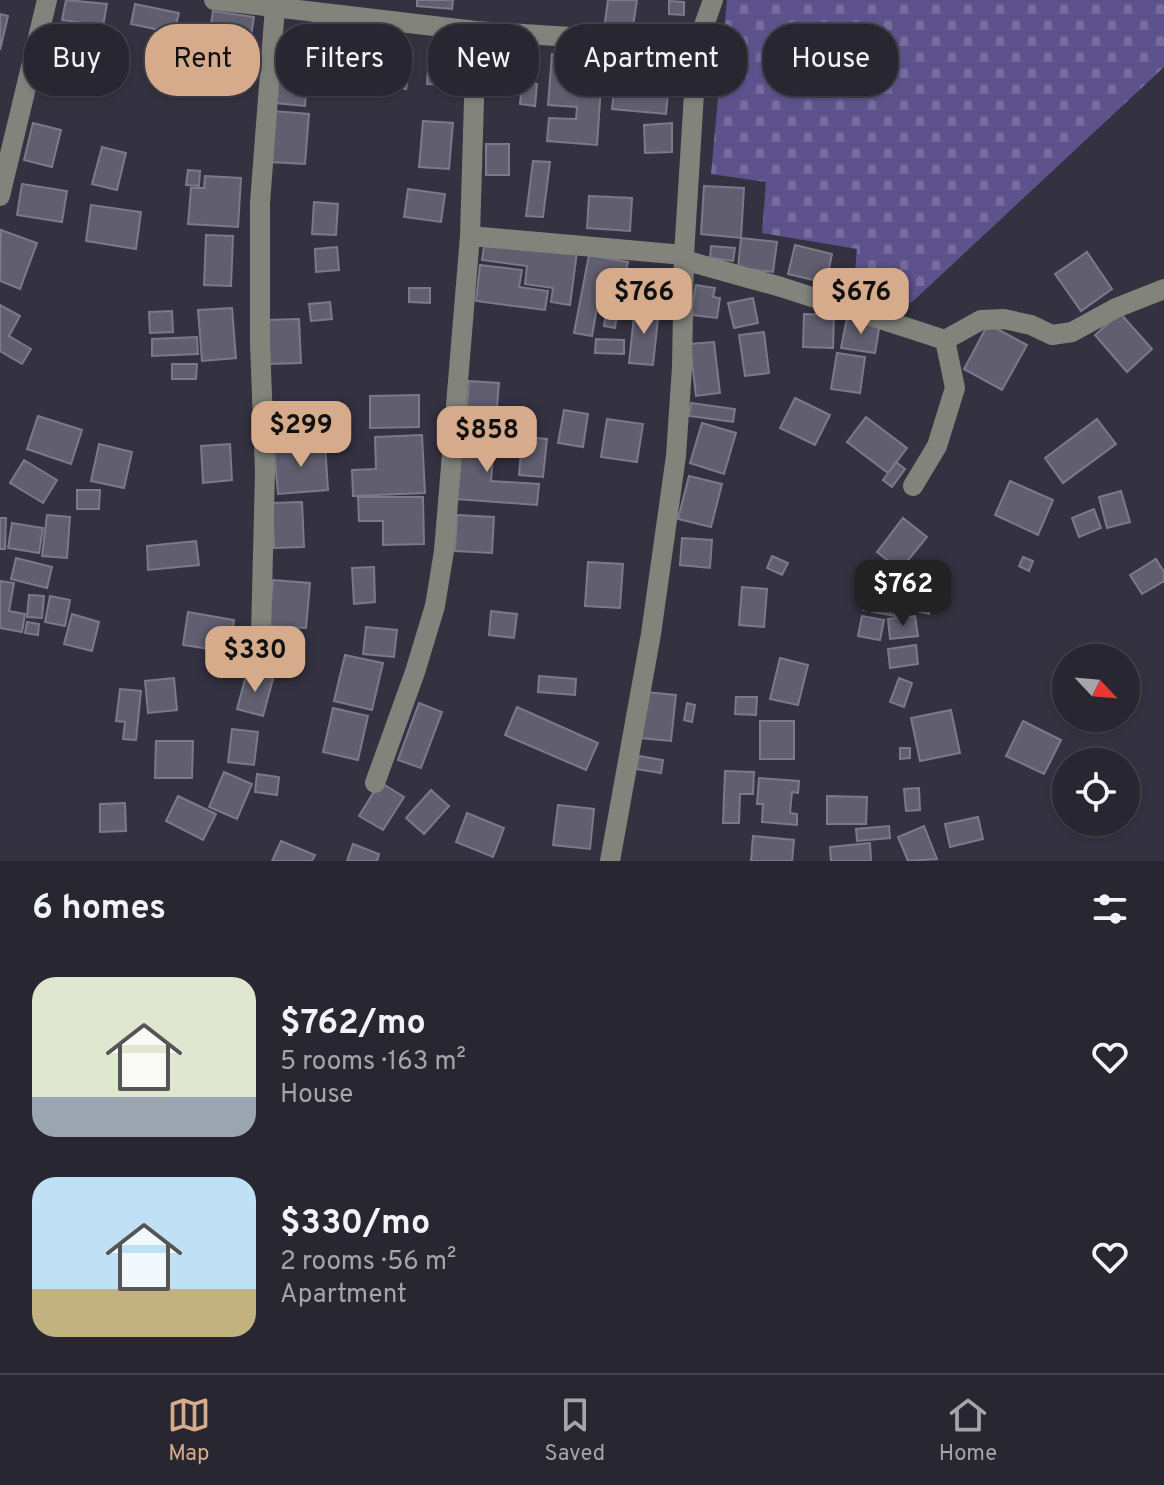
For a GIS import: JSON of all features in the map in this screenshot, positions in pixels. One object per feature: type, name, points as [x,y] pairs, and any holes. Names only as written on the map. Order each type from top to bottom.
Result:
[{"type":"street","points":[[0,196],[47,0]]},
{"type":"street","points":[[214,0],[428,25]]},
{"type":"street","points":[[704,24],[713,0]]},
{"type":"street","points":[[261,634],[265,472],[260,344],[260,203],[275,7]]},
{"type":"street","points":[[375,783],[435,606],[444,551],[470,236],[474,96]]},
{"type":"street","points":[[610,861],[651,634],[676,456],[694,96]]},
{"type":"street","points":[[470,236],[684,258],[945,340],[981,320],[1004,319],[1031,325],[1052,335],[1072,332],[1116,308],[1164,289]]},
{"type":"street","points":[[913,486],[937,446],[955,388],[945,340]]},
{"type":"green space","points":[[727,0],[1164,0],[1164,67],[911,303],[853,294],[857,249],[762,233],[766,182],[711,174],[718,96],[747,96],[747,24],[725,24]]},
{"type":"building","points":[[66,0],[107,4],[103,24],[62,20]]},
{"type":"building","points":[[417,0],[453,0],[452,9],[417,6]]},
{"type":"building","points":[[608,0],[637,0],[633,24],[605,24]]},
{"type":"building","points":[[669,1],[684,2],[684,15],[669,14]]},
{"type":"building","points":[[135,4],[179,13],[176,24],[145,24],[145,27],[131,24]]},
{"type":"building","points":[[213,11],[254,17],[253,24],[211,24]]},
{"type":"building","points":[[0,14],[8,16],[0,50]]},
{"type":"building","points":[[552,54],[555,54],[555,96],[600,96],[597,145],[547,141],[549,118],[576,119],[577,107],[548,105]]},
{"type":"building","points":[[276,90],[276,96],[306,96],[305,106],[275,103]]},
{"type":"building","points":[[521,96],[536,96],[535,106],[520,104]]},
{"type":"building","points":[[613,96],[668,96],[666,114],[612,109]]},
{"type":"building","points":[[273,111],[309,114],[305,164],[269,162]]},
{"type":"building","points":[[423,121],[453,123],[449,169],[419,167]]},
{"type":"building","points":[[33,123],[61,130],[52,167],[24,160]]},
{"type":"building","points":[[672,123],[672,152],[645,153],[644,125]]},
{"type":"building","points":[[486,144],[509,144],[509,175],[486,175]]},
{"type":"building","points":[[102,147],[126,153],[117,190],[92,184]]},
{"type":"building","points":[[533,161],[550,162],[543,217],[526,216]]},
{"type":"building","points":[[188,170],[200,171],[199,186],[186,185]]},
{"type":"building","points":[[205,176],[241,178],[238,227],[188,224],[191,188],[204,188]]},
{"type":"building","points":[[22,184],[67,191],[62,222],[17,215]]},
{"type":"building","points":[[704,186],[744,188],[741,238],[701,234]]},
{"type":"building","points":[[408,189],[445,194],[441,222],[404,217]]},
{"type":"building","points":[[589,196],[632,198],[630,231],[587,228]]},
{"type":"building","points":[[314,202],[338,204],[336,235],[312,234]]},
{"type":"building","points":[[91,205],[141,212],[136,249],[86,241]]},
{"type":"building","points":[[1,230],[37,243],[20,289],[0,281]]},
{"type":"building","points":[[206,235],[233,236],[231,286],[204,285]]},
{"type":"building","points":[[741,238],[777,242],[773,272],[738,268]]},
{"type":"building","points":[[485,240],[577,252],[570,305],[551,302],[553,288],[525,284],[527,266],[482,260]]},
{"type":"building","points":[[795,245],[832,254],[826,283],[788,274]]},
{"type":"building","points":[[711,246],[735,248],[733,261],[710,258]]},
{"type":"building","points":[[337,247],[339,270],[316,272],[315,249]]},
{"type":"building","points":[[1087,252],[1112,289],[1081,311],[1055,274]]},
{"type":"building","points":[[589,255],[628,262],[619,306],[598,302],[592,336],[574,333]]},
{"type":"building","points":[[480,265],[522,270],[519,287],[548,291],[545,310],[476,301]]},
{"type":"building","points":[[635,274],[664,280],[659,305],[630,299]]},
{"type":"building","points":[[696,285],[715,288],[713,297],[720,298],[717,318],[691,315]]},
{"type":"building","points":[[409,288],[430,288],[430,303],[409,302]]},
{"type":"building","points":[[753,298],[758,323],[734,328],[728,303]]},
{"type":"building","points":[[330,302],[332,319],[311,321],[309,304]]},
{"type":"building","points":[[0,305],[20,316],[9,336],[31,349],[22,364],[0,351]]},
{"type":"building","points":[[635,306],[659,309],[653,365],[629,363]]},
{"type":"building","points":[[232,308],[236,358],[202,361],[198,310]]},
{"type":"building","points":[[172,311],[173,332],[150,333],[149,312]]},
{"type":"building","points":[[606,312],[617,314],[615,328],[604,326]]},
{"type":"building","points":[[1120,313],[1152,349],[1127,372],[1095,335]]},
{"type":"building","points":[[804,314],[834,315],[833,348],[803,347]]},
{"type":"building","points":[[847,318],[880,323],[875,353],[841,348]]},
{"type":"building","points":[[299,319],[301,363],[268,364],[266,320]]},
{"type":"building","points":[[988,324],[1027,345],[1002,390],[964,369]]},
{"type":"building","points":[[764,332],[769,373],[745,376],[739,335]]},
{"type":"building","points":[[197,337],[198,354],[152,356],[152,339]]},
{"type":"building","points":[[596,339],[624,340],[624,354],[595,353]]},
{"type":"building","points":[[714,342],[720,393],[696,396],[690,344]]},
{"type":"building","points":[[837,353],[865,357],[860,393],[831,389]]},
{"type":"building","points":[[172,364],[197,364],[196,379],[172,379]]},
{"type":"building","points":[[469,381],[499,383],[495,430],[465,428]]},
{"type":"building","points":[[419,395],[419,427],[370,428],[370,396]]},
{"type":"building","points":[[795,398],[830,415],[815,445],[780,428]]},
{"type":"building","points":[[691,403],[735,409],[733,422],[689,416]]},
{"type":"building","points":[[564,410],[588,414],[583,447],[558,443]]},
{"type":"building","points":[[38,416],[82,430],[71,464],[27,449]]},
{"type":"building","points":[[866,417],[907,448],[888,473],[847,442]]},
{"type":"building","points":[[607,419],[643,424],[637,462],[601,457]]},
{"type":"building","points":[[1097,419],[1116,444],[1063,483],[1045,458]]},
{"type":"building","points":[[702,423],[736,433],[724,474],[690,463]]},
{"type":"building","points":[[461,431],[495,434],[491,481],[539,484],[537,505],[456,499]]},
{"type":"building","points":[[422,435],[425,493],[353,496],[352,470],[376,469],[375,437]]},
{"type":"building","points":[[501,435],[547,439],[543,477],[519,475],[521,452],[499,450]]},
{"type":"building","points":[[99,444],[132,452],[124,488],[91,481]]},
{"type":"building","points":[[230,444],[232,480],[203,483],[201,446]]},
{"type":"building","points":[[325,444],[328,490],[278,494],[274,448]]},
{"type":"building","points":[[24,460],[57,480],[43,503],[10,483]]},
{"type":"building","points":[[896,462],[905,469],[892,487],[883,480]]},
{"type":"building","points":[[689,476],[722,484],[711,527],[678,519]]},
{"type":"building","points":[[1010,481],[1053,500],[1038,535],[995,515]]},
{"type":"building","points":[[77,490],[100,490],[99,509],[77,509]]},
{"type":"building","points":[[1121,491],[1130,522],[1107,528],[1099,497]]},
{"type":"building","points":[[358,497],[423,497],[424,544],[383,545],[383,521],[359,521]]},
{"type":"building","points":[[302,502],[304,547],[274,548],[272,503]]},
{"type":"building","points":[[1094,509],[1101,528],[1079,537],[1072,518]]},
{"type":"building","points":[[47,515],[70,517],[67,558],[42,556]]},
{"type":"building","points":[[457,515],[494,517],[492,553],[455,551]]},
{"type":"building","points":[[0,518],[6,518],[5,549],[0,549]]},
{"type":"building","points":[[903,518],[927,537],[900,570],[877,552]]},
{"type":"building","points":[[12,523],[43,528],[39,553],[8,548]]},
{"type":"building","points":[[682,538],[712,540],[710,568],[680,565]]},
{"type":"building","points":[[196,541],[199,565],[148,570],[147,546]]},
{"type":"building","points":[[772,556],[788,563],[782,575],[767,568]]},
{"type":"building","points":[[1023,557],[1033,561],[1029,571],[1019,566]]},
{"type":"building","points":[[16,558],[52,567],[47,588],[11,579]]},
{"type":"building","points":[[1156,559],[1164,572],[1164,581],[1142,594],[1130,575]]},
{"type":"building","points":[[588,562],[623,564],[620,608],[585,606]]},
{"type":"building","points":[[872,566],[905,573],[896,616],[863,610]]},
{"type":"building","points":[[374,567],[375,602],[354,604],[352,568]]},
{"type":"building","points":[[273,580],[310,583],[306,628],[269,626]]},
{"type":"building","points":[[0,581],[14,583],[9,611],[25,614],[22,632],[0,628]]},
{"type":"building","points":[[742,587],[767,589],[764,627],[739,625]]},
{"type":"building","points":[[29,595],[44,596],[42,618],[27,617]]},
{"type":"building","points":[[50,596],[70,600],[65,626],[45,622]]},
{"type":"building","points":[[920,600],[932,603],[929,614],[917,611]]},
{"type":"building","points":[[491,611],[517,614],[514,638],[489,635]]},
{"type":"building","points":[[188,612],[234,620],[229,652],[183,645]]},
{"type":"building","points":[[72,614],[99,622],[92,651],[64,644]]},
{"type":"building","points":[[862,616],[884,620],[880,640],[858,636]]},
{"type":"building","points":[[915,616],[918,636],[890,639],[888,619]]},
{"type":"building","points":[[27,622],[39,624],[38,635],[25,633]]},
{"type":"building","points":[[366,627],[397,630],[394,657],[363,654]]},
{"type":"building","points":[[916,645],[918,664],[890,668],[888,649]]},
{"type":"building","points":[[345,655],[383,663],[372,710],[334,701]]},
{"type":"building","points":[[780,658],[808,665],[798,705],[770,699]]},
{"type":"building","points":[[247,672],[273,679],[263,716],[237,709]]},
{"type":"building","points":[[539,676],[576,679],[575,695],[538,692]]},
{"type":"building","points":[[174,678],[177,710],[148,713],[145,681]]},
{"type":"building","points":[[899,678],[912,683],[904,707],[890,702]]},
{"type":"building","points":[[120,689],[141,691],[136,740],[123,739],[125,722],[116,721]]},
{"type":"building","points":[[645,692],[676,695],[671,741],[640,738]]},
{"type":"building","points":[[736,697],[757,697],[756,715],[735,714]]},
{"type":"building","points":[[419,703],[442,712],[421,768],[398,760]]},
{"type":"building","points":[[687,703],[695,705],[692,722],[684,720]]},
{"type":"building","points":[[517,707],[598,743],[586,770],[505,735]]},
{"type":"building","points":[[333,708],[368,716],[358,760],[323,752]]},
{"type":"building","points":[[951,710],[960,753],[920,761],[911,718]]},
{"type":"building","points":[[760,721],[794,721],[794,759],[760,759]]},
{"type":"building","points":[[1023,721],[1061,740],[1057,748],[1052,748],[1052,758],[1044,774],[1006,756]]},
{"type":"building","points":[[232,729],[258,732],[254,765],[228,762]]},
{"type":"building","points":[[156,741],[193,741],[192,778],[155,778]]},
{"type":"building","points":[[900,748],[910,748],[910,758],[900,759]]},
{"type":"building","points":[[639,756],[663,760],[661,773],[636,769]]},
{"type":"building","points":[[725,771],[754,772],[753,794],[740,794],[739,823],[723,823]]},
{"type":"building","points":[[224,772],[252,784],[237,819],[209,807]]},
{"type":"building","points":[[257,774],[279,777],[277,795],[255,792]]},
{"type":"building","points":[[759,778],[799,781],[798,793],[792,792],[790,813],[797,814],[797,825],[762,822],[763,804],[757,804]]},
{"type":"building","points":[[380,782],[404,797],[383,830],[359,816]]},
{"type":"building","points":[[919,788],[920,810],[906,811],[904,789]]},
{"type":"building","points":[[431,790],[449,806],[424,834],[406,818]]},
{"type":"building","points":[[178,796],[216,814],[203,840],[166,821]]},
{"type":"building","points":[[827,796],[867,797],[866,824],[827,824]]},
{"type":"building","points":[[125,803],[126,831],[100,832],[100,804]]},
{"type":"building","points":[[558,805],[594,809],[590,849],[553,845]]},
{"type":"building","points":[[467,813],[504,828],[493,857],[456,842]]},
{"type":"building","points":[[978,817],[983,839],[950,847],[945,824]]},
{"type":"building","points":[[889,826],[890,838],[857,841],[856,829]]},
{"type":"building","points":[[924,826],[937,859],[908,861],[898,837]]},
{"type":"building","points":[[753,836],[794,840],[792,861],[751,861]]},
{"type":"building","points":[[281,841],[315,855],[312,861],[272,861]]},
{"type":"building","points":[[870,843],[871,861],[831,861],[830,847]]},
{"type":"building","points":[[353,844],[379,854],[377,861],[347,861]]}]
